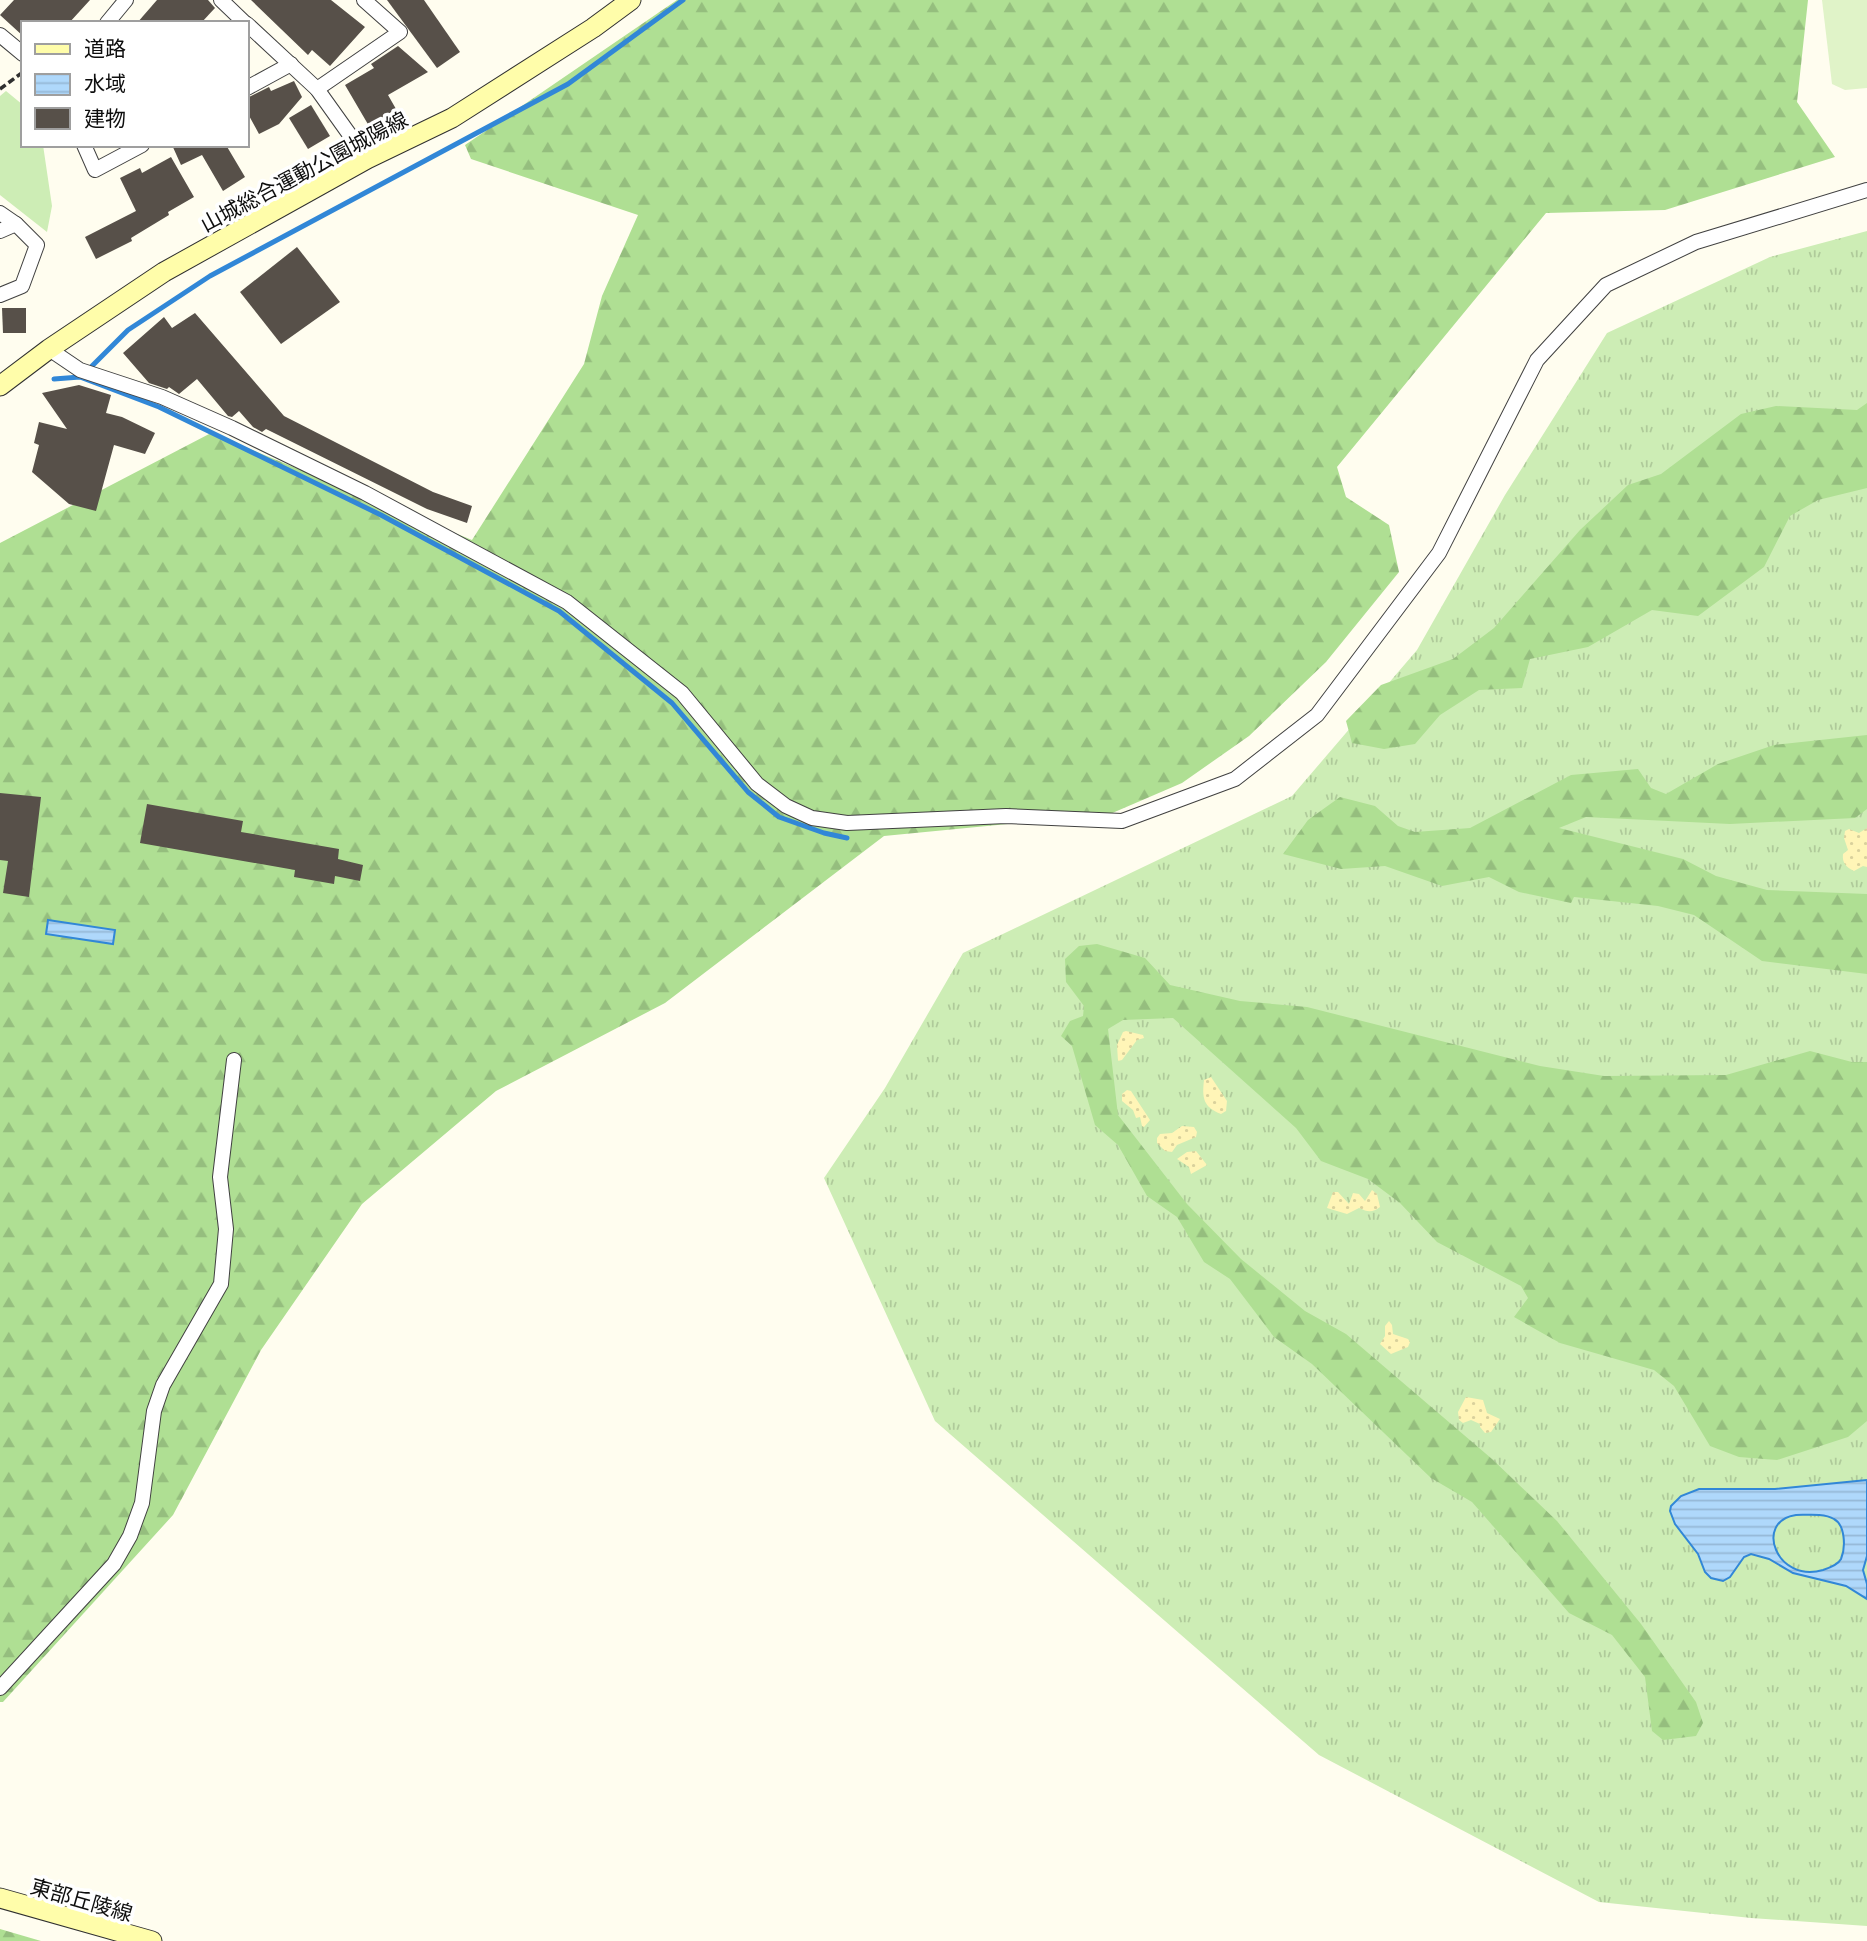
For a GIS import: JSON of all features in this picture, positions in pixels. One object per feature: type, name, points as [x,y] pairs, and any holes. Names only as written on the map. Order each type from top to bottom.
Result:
[{"type":"main road","name":"山城総合運動公園城陽線","points":[[0,386],[48,349],[164,272],[367,159],[452,118],[593,28],[631,0]]},
{"type":"main road","name":"東部丘陵線","points":[[0,1898],[152,1941]]},
{"type":"street","points":[[109,21],[126,0]]},
{"type":"street","points":[[221,0],[244,21]]},
{"type":"street","points":[[317,89],[400,32],[364,0]]},
{"type":"street","points":[[248,25],[317,89],[367,159]]},
{"type":"street","points":[[0,35],[21,52]]},
{"type":"street","points":[[248,87],[291,64]]},
{"type":"street","points":[[85,147],[95,170],[138,147]]},
{"type":"street","points":[[48,349],[80,370],[162,397],[232,428],[365,493],[567,602],[682,693],[757,784],[786,806],[812,818],[847,823],[1006,816],[1122,821],[1236,779],[1317,715],[1439,553],[1538,360],[1606,285],[1696,242],[1867,190]]},
{"type":"street","points":[[0,213],[37,245],[22,286],[0,295]]},
{"type":"street","points":[[0,231],[16,225]]},
{"type":"street","points":[[0,1688],[114,1564],[130,1536],[142,1503],[154,1410],[163,1385],[220,1284],[226,1229],[220,1177],[234,1060]]},
{"type":"path","points":[[0,89],[21,73]]},
{"type":"green space","points":[[677,0],[1808,0],[1797,102],[1835,157],[1665,210],[1546,213],[1337,467],[1346,497],[1389,525],[1399,572],[1326,662],[1249,736],[1182,783],[1110,814],[884,836],[665,1003],[496,1091],[362,1204],[261,1350],[173,1515],[3,1702],[0,1702],[0,543],[211,433],[472,540],[584,364],[602,296],[638,215],[471,159],[465,145]]},
{"type":"green space","points":[[1822,0],[1867,0],[1867,88],[1845,90],[1832,84]]},
{"type":"green space","points":[[6,91],[21,103],[21,147],[43,147],[52,206],[47,232],[0,195],[0,96]]},
{"type":"green space","points":[[1867,231],[1867,1926],[1751,1918],[1599,1902],[1319,1755],[935,1421],[824,1178],[885,1088],[963,953],[1292,796],[1417,650],[1505,495],[1607,333],[1770,257]]},
{"type":"green space","points":[[1867,403],[1867,488],[1818,500],[1790,516],[1764,567],[1698,616],[1652,610],[1588,647],[1530,659],[1522,688],[1479,690],[1440,715],[1415,744],[1384,749],[1352,743],[1346,721],[1381,685],[1453,659],[1494,628],[1580,530],[1628,485],[1661,474],[1741,414],[1776,406],[1857,410]]},
{"type":"green space","points":[[1867,735],[1867,809],[1855,818],[1730,824],[1586,817],[1559,828],[1683,859],[1716,876],[1767,890],[1867,894],[1867,974],[1762,961],[1694,915],[1658,906],[1574,897],[1571,903],[1519,892],[1489,877],[1442,886],[1385,866],[1341,869],[1283,854],[1308,820],[1340,797],[1375,806],[1398,826],[1415,832],[1470,828],[1571,775],[1638,769],[1651,788],[1666,794],[1718,764],[1774,745]]},
{"type":"green space","points":[[1097,944],[1145,958],[1170,985],[1240,1001],[1307,1007],[1540,1066],[1604,1076],[1726,1075],[1810,1051],[1852,1062],[1867,1062],[1867,1421],[1848,1437],[1777,1460],[1739,1457],[1710,1446],[1674,1386],[1654,1370],[1560,1343],[1514,1317],[1528,1298],[1521,1286],[1437,1242],[1400,1203],[1368,1179],[1321,1161],[1296,1128],[1173,1018],[1123,1020],[1108,1029],[1118,1115],[1187,1204],[1241,1259],[1305,1311],[1346,1334],[1492,1459],[1557,1521],[1641,1624],[1696,1702],[1703,1723],[1696,1736],[1663,1740],[1652,1731],[1645,1677],[1612,1635],[1569,1613],[1472,1502],[1431,1478],[1312,1364],[1274,1337],[1230,1279],[1204,1262],[1177,1217],[1147,1196],[1118,1145],[1095,1125],[1072,1046],[1061,1036],[1070,1021],[1083,1016],[1084,1006],[1066,982],[1065,959],[1079,946]]},
{"type":"green space","points":[[0,1929],[41,1941],[0,1941]]},
{"type":"sand","points":[[1867,828],[1867,867],[1863,866],[1854,871],[1843,860],[1843,854],[1848,850],[1845,831],[1849,829],[1859,833]]},
{"type":"sand","points":[[1126,1031],[1143,1035],[1144,1038],[1137,1040],[1122,1060],[1118,1061],[1117,1045]]},
{"type":"sand","points":[[1211,1077],[1227,1101],[1226,1111],[1221,1114],[1210,1108],[1205,1101],[1204,1080]]},
{"type":"sand","points":[[1127,1090],[1131,1091],[1150,1120],[1144,1127],[1140,1117],[1136,1118],[1133,1110],[1122,1101],[1122,1094]]},
{"type":"sand","points":[[1182,1126],[1194,1127],[1196,1137],[1177,1145],[1172,1152],[1165,1151],[1157,1143],[1160,1134],[1172,1133]]},
{"type":"sand","points":[[1196,1151],[1207,1165],[1191,1174],[1189,1167],[1177,1159],[1187,1152]]},
{"type":"sand","points":[[1372,1190],[1377,1194],[1380,1207],[1375,1210],[1359,1208],[1347,1214],[1327,1208],[1333,1192],[1338,1192],[1349,1204],[1353,1193],[1359,1194],[1365,1201]]},
{"type":"sand","points":[[1389,1321],[1393,1334],[1410,1342],[1408,1347],[1391,1354],[1380,1344]]},
{"type":"sand","points":[[1466,1397],[1483,1400],[1487,1413],[1500,1419],[1491,1432],[1485,1433],[1480,1424],[1471,1420],[1463,1423],[1459,1420],[1458,1412]]},
{"type":"water","points":[[48,920],[115,930],[113,944],[46,934]]},
{"type":"water","points":[[1867,1480],[1867,1556],[1863,1570],[1867,1599],[1846,1586],[1793,1573],[1769,1559],[1751,1554],[1744,1557],[1730,1577],[1723,1581],[1711,1578],[1705,1572],[1698,1554],[1675,1524],[1670,1511],[1671,1506],[1681,1496],[1699,1489],[1775,1489]],"holes":[[[1796,1515],[1825,1516],[1838,1522],[1844,1543],[1843,1554],[1838,1563],[1823,1570],[1807,1572],[1793,1568],[1783,1560],[1776,1550],[1776,1528],[1783,1520]]]},
{"type":"building","points":[[14,0],[90,0],[71,21],[21,21],[21,34],[0,15]]},
{"type":"building","points":[[157,0],[208,0],[215,8],[203,21],[139,21]]},
{"type":"building","points":[[251,0],[331,0],[365,27],[330,66],[312,50],[308,55]]},
{"type":"building","points":[[387,0],[424,0],[460,52],[437,68]]},
{"type":"building","points":[[398,46],[428,72],[388,95],[396,109],[369,126],[345,85],[374,68],[371,64]]},
{"type":"building","points":[[294,81],[302,97],[279,124],[259,134],[248,114],[248,98],[269,87],[271,91]]},
{"type":"building","points":[[311,105],[330,136],[308,149],[289,118]]},
{"type":"building","points":[[173,147],[227,147],[245,177],[223,191],[202,155],[181,165]]},
{"type":"building","points":[[171,157],[194,197],[131,238],[132,241],[96,259],[85,237],[136,211],[120,178],[140,168],[142,173]]},
{"type":"building","points":[[297,247],[340,302],[281,344],[240,292]]},
{"type":"building","points":[[2,308],[26,308],[26,333],[3,333]]},
{"type":"building","points":[[195,313],[284,416],[433,492],[472,506],[467,523],[427,509],[266,429],[262,432],[253,427],[239,411],[232,417],[228,416],[197,379],[179,394],[169,387],[167,389],[149,383],[123,353],[164,317],[172,328]]},
{"type":"building","points":[[79,385],[111,395],[106,413],[122,417],[155,433],[145,454],[114,445],[96,511],[69,504],[32,472],[39,445],[34,443],[39,422],[67,429],[42,393]]},
{"type":"building","points":[[0,793],[41,797],[29,897],[3,893],[8,861],[0,860]]},
{"type":"building","points":[[147,804],[243,821],[241,832],[339,849],[338,859],[363,865],[360,881],[335,876],[334,884],[294,877],[295,870],[140,843]]},
{"type":"waterway","points":[[91,367],[128,330],[210,276],[568,84],[683,0]]},
{"type":"waterway","points":[[54,379],[80,377],[159,407],[381,515],[559,611],[672,703],[748,792],[779,817],[847,838]]}]
